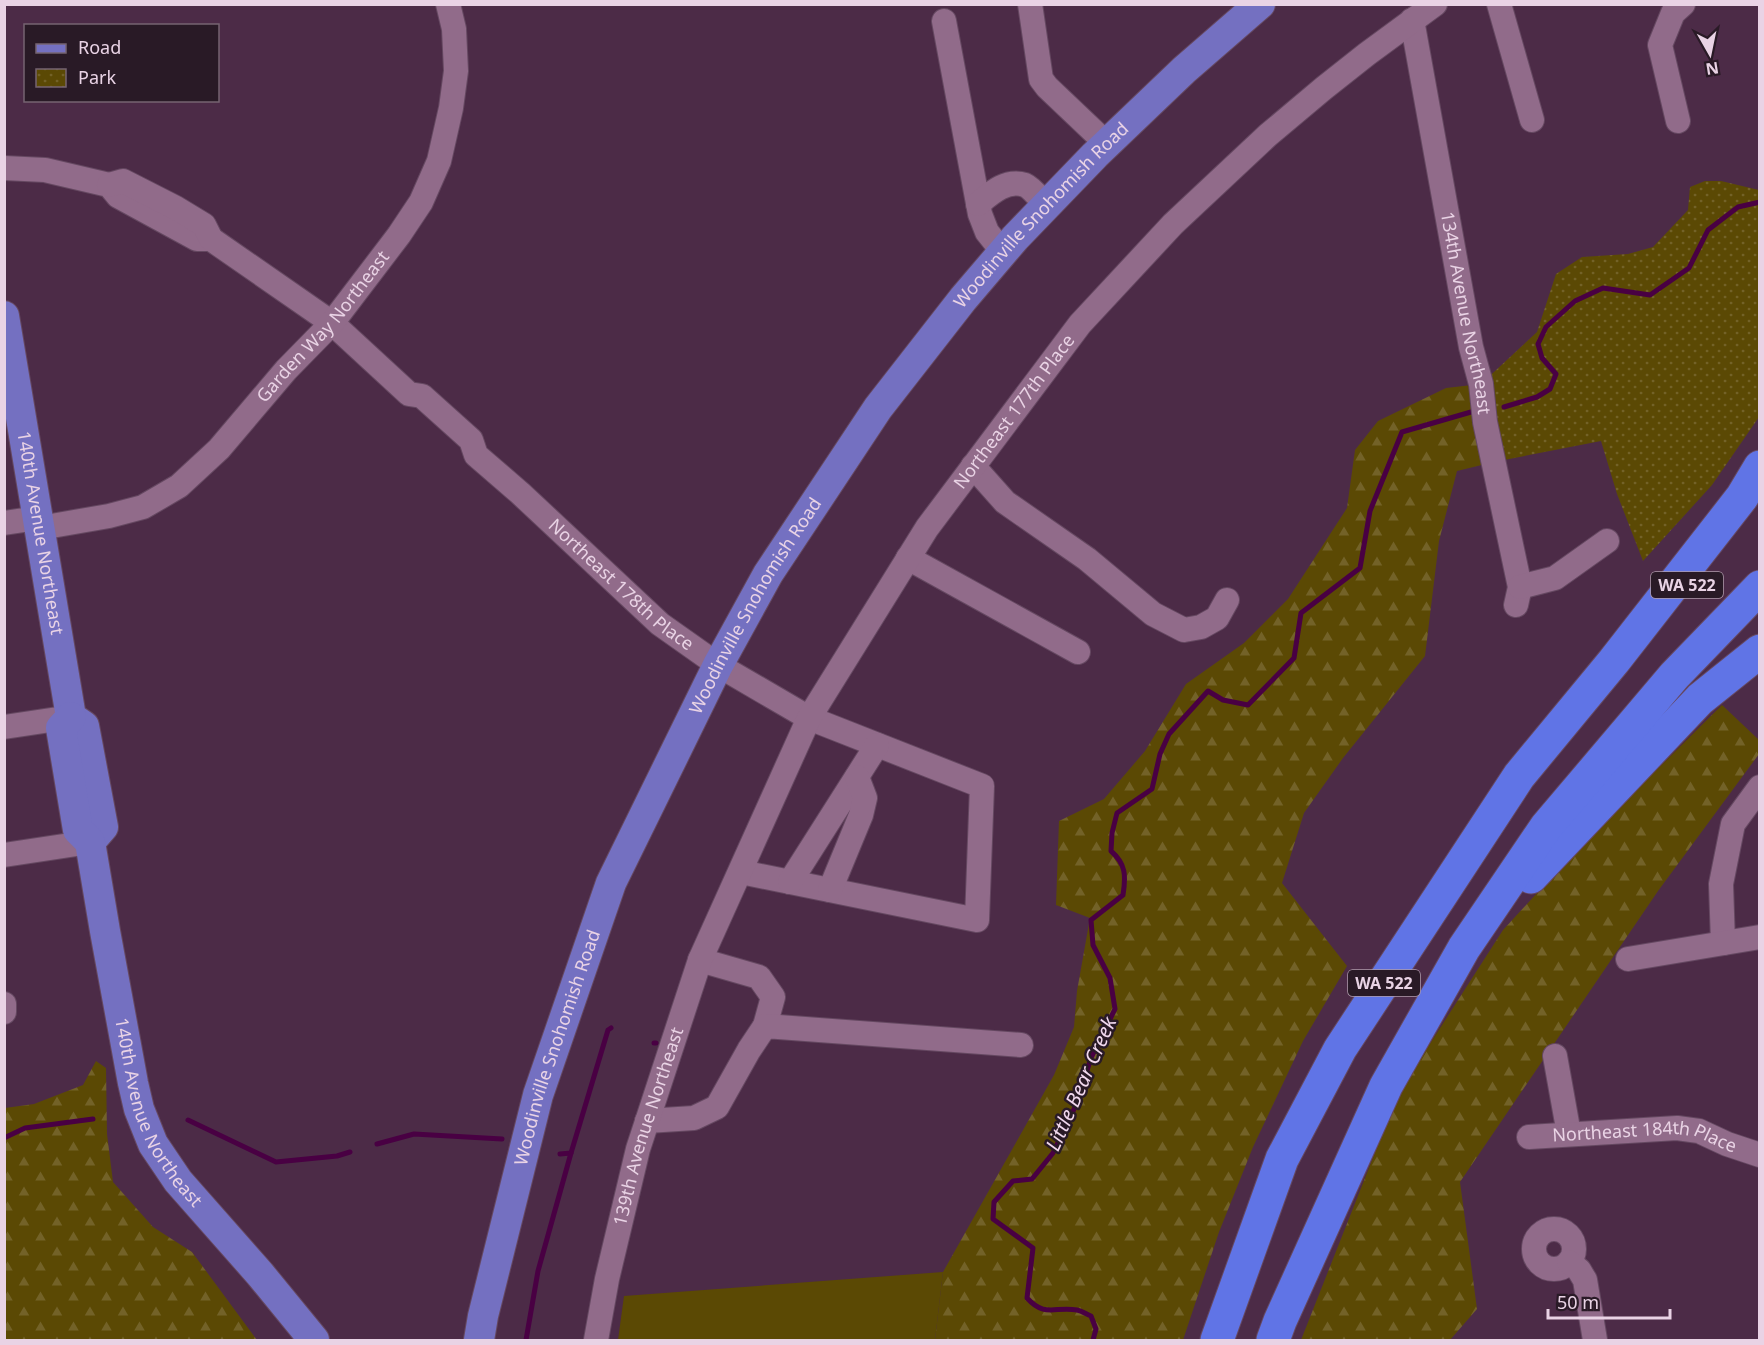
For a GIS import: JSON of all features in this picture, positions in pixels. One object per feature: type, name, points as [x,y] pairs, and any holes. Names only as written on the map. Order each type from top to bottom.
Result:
[{"type":"highway","points":[[1614,660],[1742,497],[1760,467]]},
{"type":"highway","name":"WA 522","points":[[1217,1341],[1282,1159],[1340,1049],[1519,776],[1614,660],[1760,509]]},
{"type":"highway","name":"WA 522","points":[[1274,1341],[1280,1321],[1386,1086],[1464,948],[1546,827],[1674,676],[1760,587]]},
{"type":"highway","points":[[1464,948],[1700,699],[1760,651]]},
{"type":"main road","name":"Woodinville Snohomish Road","points":[[479,1341],[483,1316],[538,1095],[611,883],[717,666],[768,574],[878,408],[963,299],[1003,252],[1107,144],[1184,70],[1260,4]]},
{"type":"main road","name":"140th Avenue Northeast","points":[[4,316],[8,355],[39,523],[70,717],[61,728],[78,830],[90,842],[139,1109],[153,1144],[178,1181],[260,1274],[314,1341]]},
{"type":"street","name":"Garden Way Northeast","points":[[4,523],[39,523],[109,516],[143,507],[179,486],[219,449],[286,370],[332,322],[416,210],[439,161],[451,108],[456,71],[454,29],[448,4]]},
{"type":"street","points":[[1030,4],[1041,79],[1107,144]]},
{"type":"street","name":"Northeast 177th Place","points":[[720,918],[809,718],[927,528],[1080,324],[1173,224],[1268,135],[1324,88],[1435,4]]},
{"type":"street","points":[[1500,4],[1532,120]]},
{"type":"street","points":[[1678,121],[1660,45],[1673,13],[1683,4]]},
{"type":"street","name":"134th Avenue Northeast","points":[[1412,20],[1469,336],[1481,384],[1485,422],[1518,596],[1555,578],[1607,541]]},
{"type":"street","points":[[944,21],[978,204],[987,232],[1003,252]]},
{"type":"street","name":"Northeast 178th Place","points":[[4,168],[45,170],[109,185],[123,181],[204,225],[212,238],[332,322],[409,394],[422,396],[471,440],[476,454],[660,624],[717,666],[809,718],[982,786],[977,920],[830,890]]},
{"type":"street","points":[[978,204],[998,188],[1009,184],[1026,186],[1046,205]]},
{"type":"street","points":[[973,466],[1005,502],[1087,559],[1153,614],[1184,630],[1201,627],[1218,618],[1227,600]]},
{"type":"street","points":[[908,558],[1078,652]]},
{"type":"street","points":[[4,727],[70,717]]},
{"type":"street","points":[[790,882],[877,745]]},
{"type":"street","points":[[741,872],[830,890],[861,815],[865,798],[857,777]]},
{"type":"street","points":[[1723,943],[1721,884],[1733,824],[1760,787]]},
{"type":"street","points":[[4,855],[90,842]]},
{"type":"street","name":"139th Avenue Northeast","points":[[596,1341],[618,1226],[647,1121],[700,960],[720,918]]},
{"type":"street","points":[[1628,959],[1760,937]]},
{"type":"street","points":[[647,1121],[694,1118],[717,1107],[765,1026],[773,997],[759,977],[700,960]]},
{"type":"street","points":[[4,1004],[4,1012]]},
{"type":"street","points":[[765,1026],[1021,1045]]},
{"type":"street","points":[[1555,1056],[1569,1134]]},
{"type":"street","name":"Northeast 184th Place","points":[[1529,1137],[1677,1128],[1699,1131],[1727,1144],[1760,1155]]},
{"type":"street","points":[[1569,1262],[1579,1270],[1585,1280],[1595,1341]]},
{"type":"green space","points":[[1705,181],[1721,181],[1759,190],[1759,417],[1712,485],[1643,561],[1617,494],[1601,441],[1494,462],[1481,384],[1537,332],[1556,274],[1582,257],[1628,254],[1653,247],[1688,210],[1690,187]]},
{"type":"green space","points":[[1481,384],[1494,462],[1457,471],[1439,541],[1425,656],[1343,758],[1304,813],[1282,883],[1347,966],[1303,1041],[1253,1147],[1219,1232],[1183,1340],[935,1340],[943,1272],[1054,1075],[1074,1027],[1077,991],[1090,918],[1056,905],[1059,821],[1104,799],[1145,751],[1186,684],[1244,643],[1288,599],[1347,508],[1355,450],[1378,421],[1446,388]]},
{"type":"green space","points":[[1722,705],[1759,740],[1759,754],[1658,891],[1460,1182],[1477,1309],[1450,1340],[1301,1340],[1399,1092],[1503,930],[1586,840]]},
{"type":"green space","points":[[96,1061],[106,1068],[107,1134],[113,1182],[153,1227],[192,1252],[257,1340],[5,1340],[5,1108],[34,1104],[83,1085]]},
{"type":"green space","points":[[943,1272],[935,1340],[618,1340],[624,1296]]},
{"type":"waterway","name":"Little Bear Creek","points":[[1504,407],[1537,397],[1550,389],[1556,374],[1542,358],[1538,344],[1546,327],[1575,301],[1603,288],[1650,295],[1689,268],[1708,230],[1738,207],[1760,202]]},
{"type":"waterway","name":"Little Bear Creek","points":[[1093,1340],[1096,1329],[1091,1316],[1077,1310],[1045,1310],[1027,1298],[1033,1248],[993,1219],[994,1202],[1013,1181],[1032,1179],[1053,1153],[1076,1105],[1091,1058],[1115,1009],[1110,978],[1093,945],[1091,920],[1123,895],[1124,871],[1120,861],[1111,851],[1112,833],[1117,813],[1152,789],[1160,754],[1169,734],[1208,691],[1223,700],[1248,705],[1294,658],[1301,613],[1360,568],[1370,511],[1402,432],[1471,412]]},
{"type":"waterway","points":[[560,1154],[571,1153],[608,1030],[611,1028]]},
{"type":"waterway","points":[[4,1138],[25,1128],[93,1119]]},
{"type":"waterway","points":[[188,1120],[276,1162],[337,1156],[350,1152]]},
{"type":"waterway","points":[[377,1144],[414,1134],[502,1139]]},
{"type":"waterway","points":[[526,1340],[538,1271],[571,1153]]}]
